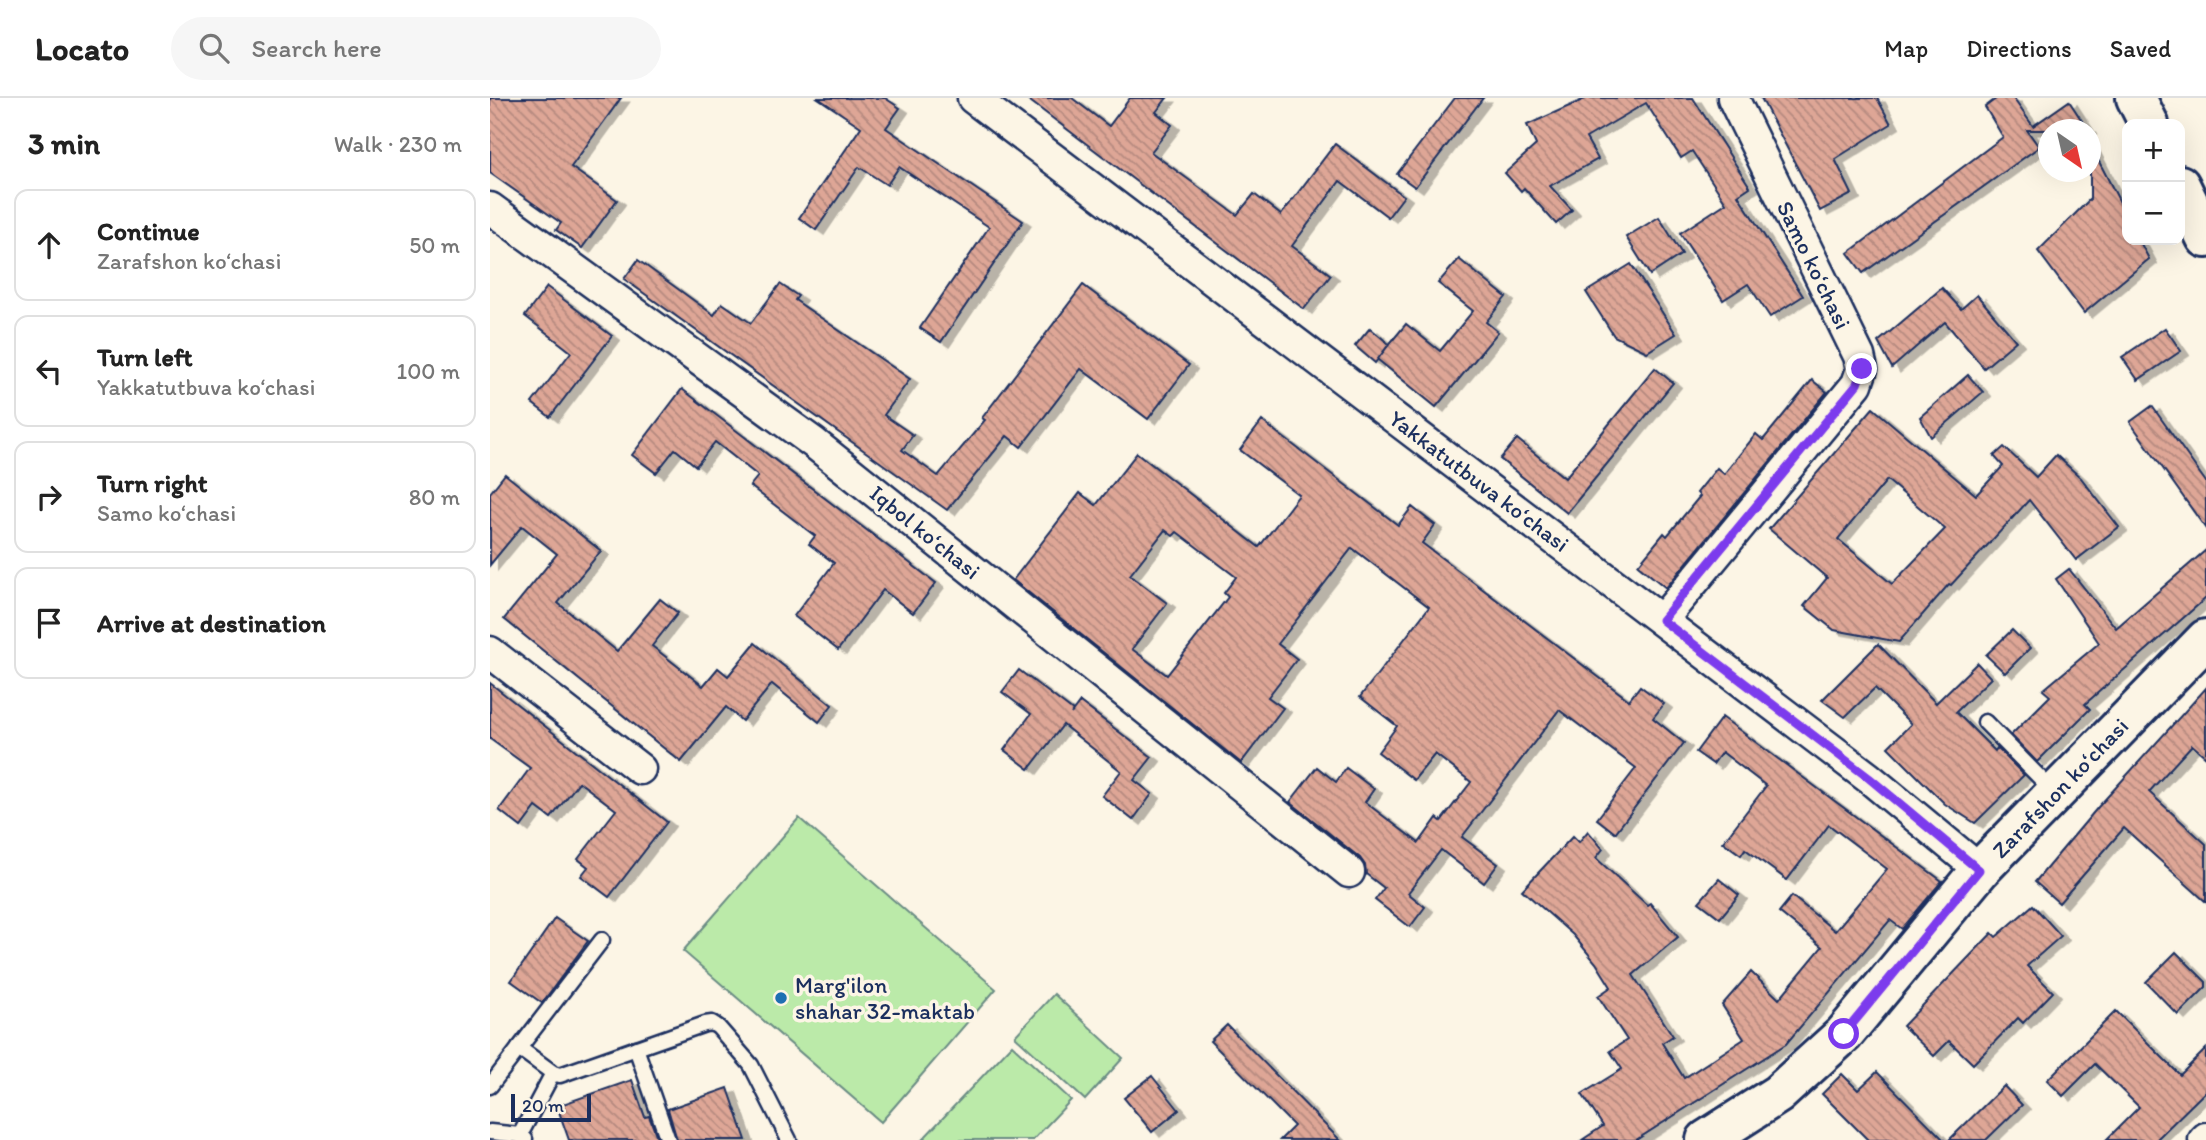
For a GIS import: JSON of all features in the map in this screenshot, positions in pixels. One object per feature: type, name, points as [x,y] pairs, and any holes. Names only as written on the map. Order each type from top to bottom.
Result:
[{"type":"main road","points":[[2136,98],[2147,119]]},
{"type":"main road","points":[[2185,195],[2206,238]]},
{"type":"main road","name":"Zarafshon koʻchasi","points":[[1706,1140],[1778,1094],[1844,1034],[1979,870],[2206,639]]},
{"type":"street","name":"Yakkatutbuva koʻchasi","points":[[973,98],[1869,778],[1979,870]]},
{"type":"street","name":"Samo koʻchasi","points":[[1662,620],[1857,384],[1862,369],[1859,356],[1732,98]]},
{"type":"street","name":"Iqbol koʻchasi","points":[[490,208],[814,443],[1349,872]]},
{"type":"street","points":[[490,652],[640,769]]},
{"type":"lane","points":[[1985,722],[2055,793]]},
{"type":"lane","points":[[490,1086],[602,940]]},
{"type":"lane","points":[[519,1048],[553,1073],[560,1075],[712,1023],[751,1065],[789,1140]]},
{"type":"lane","points":[[636,1048],[668,1140]]},
{"type":"lane","points":[[490,1132],[523,1138],[553,1073]]},
{"type":"green space","points":[[799,818],[996,989],[881,1122],[683,951]]},
{"type":"green space","points":[[1054,994],[1123,1058],[1085,1100],[1015,1036]]},
{"type":"green space","points":[[1012,1045],[1071,1100],[1033,1140],[922,1140]]},
{"type":"building","points":[[490,98],[621,98],[571,167],[617,200],[582,248],[556,230],[561,223],[490,173]]},
{"type":"building","points":[[818,98],[885,98],[900,108],[886,128],[1023,221],[941,342],[920,328],[989,227],[899,167],[887,185],[859,167],[816,230],[799,218],[861,127]]},
{"type":"building","points":[[1026,98],[1072,98],[1109,126],[1130,98],[1167,98],[1156,112],[1172,125],[1151,152],[1237,215],[1254,194],[1281,215],[1335,144],[1404,196],[1388,217],[1340,181],[1292,246],[1331,275],[1304,309]]},
{"type":"building","points":[[1455,98],[1483,98],[1415,187],[1397,174]]},
{"type":"building","points":[[1587,98],[1693,98],[1750,187],[1738,195],[1803,296],[1770,317],[1748,284],[1723,300],[1680,233],[1726,203],[1692,151],[1681,158],[1646,103],[1586,138],[1598,159],[1550,186],[1572,210],[1556,224],[1524,188],[1521,191],[1505,173],[1536,145],[1527,125]]},
{"type":"building","points":[[1761,98],[1877,98],[1891,124],[1835,159],[1852,194],[1820,211]]},
{"type":"building","points":[[1997,98],[2013,98],[2033,126],[2038,123],[2038,130],[2027,130],[2038,148],[1863,273],[1848,253],[2003,137],[1985,107]]},
{"type":"building","points":[[2069,101],[2081,119],[2043,119]]},
{"type":"building","points":[[2101,165],[2122,206],[2122,245],[2142,245],[2149,259],[2084,313],[2038,251],[2090,199],[2090,182],[2101,182]]},
{"type":"building","points":[[1659,217],[1682,254],[1650,275],[1626,237]]},
{"type":"building","points":[[1459,259],[1506,297],[1486,322],[1498,332],[1436,407],[1377,359],[1406,324],[1440,351],[1473,311],[1438,283]]},
{"type":"building","points":[[638,260],[714,315],[722,303],[751,323],[780,284],[798,296],[795,300],[910,379],[884,415],[913,435],[902,450],[938,476],[985,420],[982,418],[1083,285],[1189,365],[1148,419],[1081,369],[1021,447],[1007,436],[947,510],[624,279]]},
{"type":"building","points":[[1631,264],[1676,334],[1647,352],[1614,336],[1586,292]]},
{"type":"building","points":[[547,287],[612,336],[550,417],[532,403],[571,352],[525,316]]},
{"type":"building","points":[[1942,288],[1961,309],[1977,295],[2016,341],[1984,368],[1945,322],[1892,368],[1878,342]]},
{"type":"building","points":[[1370,328],[1389,344],[1375,363],[1355,346]]},
{"type":"building","points":[[2165,328],[2181,351],[2138,380],[2122,357]]},
{"type":"building","points":[[1655,368],[1673,383],[1567,513],[1500,459],[1517,439],[1565,478]]},
{"type":"building","points":[[1968,375],[1983,392],[1931,437],[1920,417]]},
{"type":"building","points":[[1812,380],[1827,392],[1666,588],[1638,565],[1664,533],[1667,536],[1700,496],[1697,493],[1717,468],[1724,474],[1756,434],[1763,440]]},
{"type":"building","points":[[682,389],[936,583],[913,613],[883,590],[838,650],[794,616],[834,563],[809,544],[815,536],[750,486],[758,476],[715,442],[696,466],[675,449],[656,473],[632,455]]},
{"type":"building","points":[[2152,406],[2206,482],[2206,529],[2130,422]]},
{"type":"building","points":[[1873,408],[1976,495],[2003,466],[1994,456],[2004,447],[2036,477],[2056,455],[2081,478],[2119,527],[2076,560],[2029,500],[1951,585],[1949,584],[1899,642],[1834,630],[1804,606],[1827,578],[1769,529]],"holes":[[[1887,480],[1945,529],[1892,584],[1838,539]]]},
{"type":"building","points":[[1262,421],[1398,525],[1412,507],[1435,525],[1422,543],[1629,700],[1640,686],[1664,704],[1653,718],[1684,743],[1615,833],[1597,819],[1636,768],[1559,710],[1462,837],[1498,864],[1484,883],[1441,850],[1408,893],[1425,907],[1410,927],[1375,900],[1384,888],[1366,874],[1365,865],[1360,858],[1290,802],[1317,767],[1336,782],[1346,768],[1374,789],[1365,802],[1419,843],[1437,818],[1441,821],[1471,782],[1435,754],[1414,780],[1378,752],[1397,726],[1360,697],[1429,607],[1352,548],[1278,644],[1297,659],[1268,697],[1283,708],[1241,763],[1013,580],[1080,493],[1096,505],[1137,453],[1259,547],[1299,495],[1240,450]],"holes":[[[1165,530],[1173,536],[1177,532],[1236,577],[1224,593],[1228,597],[1167,675],[1132,649],[1167,603],[1130,575]]]},
{"type":"building","points":[[505,474],[601,551],[558,603],[617,651],[660,599],[678,613],[652,646],[703,686],[718,668],[728,676],[755,643],[832,705],[819,722],[772,684],[742,721],[726,707],[681,762],[504,619],[557,554],[522,526],[490,565],[490,493]]},
{"type":"building","points":[[2206,550],[2206,598],[2085,704],[2090,709],[2037,762],[2011,735],[2050,696],[2043,690],[2099,643],[2056,579],[2069,569],[2116,628]]},
{"type":"building","points":[[2012,630],[2030,648],[2005,673],[1986,655]]},
{"type":"building","points":[[1878,644],[1936,703],[1977,663],[1991,678],[1956,712],[1995,751],[1997,748],[2024,775],[1975,823],[1945,804],[1888,747],[1911,724],[1875,688],[1845,717],[1822,700]]},
{"type":"building","points":[[1019,670],[1073,711],[1071,714],[1080,702],[1152,757],[1134,780],[1152,794],[1133,820],[1102,796],[1121,771],[1063,725],[1029,769],[1004,750],[1031,714],[1002,692]]},
{"type":"building","points":[[490,683],[667,822],[609,897],[581,876],[588,867],[578,859],[616,810],[579,782],[551,818],[536,807],[521,827],[499,810],[530,768],[490,739]]},
{"type":"building","points":[[2206,688],[2206,757],[2192,745],[2149,792],[2206,844],[2206,902],[2124,828],[2059,903],[2035,882],[2099,806]]},
{"type":"building","points":[[1722,717],[1942,881],[1902,929],[1890,920],[1786,1044],[1636,1140],[1582,1140],[1603,1126],[1582,1094],[1622,1069],[1610,1051],[1627,1040],[1598,996],[1611,987],[1596,963],[1573,935],[1522,890],[1573,836],[1579,842],[1588,831],[1603,849],[1596,858],[1647,905],[1650,903],[1678,937],[1633,975],[1673,1036],[1662,1043],[1684,1078],[1744,1039],[1722,1005],[1751,972],[1779,999],[1822,947],[1779,912],[1792,896],[1835,931],[1887,869],[1829,825],[1787,880],[1745,849],[1741,855],[1723,842],[1766,786],[1722,752],[1713,764],[1696,752]]},
{"type":"building","points":[[1719,879],[1739,895],[1720,918],[1699,902]]},
{"type":"building","points":[[2033,905],[2061,936],[2027,966],[2053,992],[2023,1023],[2018,1018],[1973,1064],[1949,1041],[1934,1056],[1903,1026],[1992,933],[1996,937]]},
{"type":"building","points":[[555,918],[588,941],[542,1003],[511,981]]},
{"type":"building","points":[[2176,952],[2206,982],[2206,987],[2178,1015],[2146,982]]},
{"type":"building","points":[[2116,1011],[2180,1075],[2206,1049],[2206,1091],[2156,1140],[2106,1140],[2139,1107],[2095,1064],[2063,1096],[2047,1080]]},
{"type":"building","points":[[1227,1025],[1340,1140],[1280,1140],[1294,1126],[1210,1041]]},
{"type":"building","points":[[1877,1072],[1944,1140],[1868,1140],[1822,1094],[1842,1074],[1858,1090]]},
{"type":"building","points":[[1152,1076],[1179,1110],[1152,1132],[1124,1098]]},
{"type":"building","points":[[632,1080],[645,1117],[649,1116],[658,1140],[569,1140],[557,1106]]},
{"type":"building","points":[[2004,1086],[2022,1105],[1986,1140],[1949,1140]]},
{"type":"building","points":[[728,1088],[746,1140],[677,1140],[668,1109]]},
{"type":"place","name":"Marg'ilon shahar 32-maktab","points":[[781,998]]},
{"type":"route","points":[[1844,1034],[1979,870],[1869,778],[1662,620],[1857,384],[1862,369]]}]
